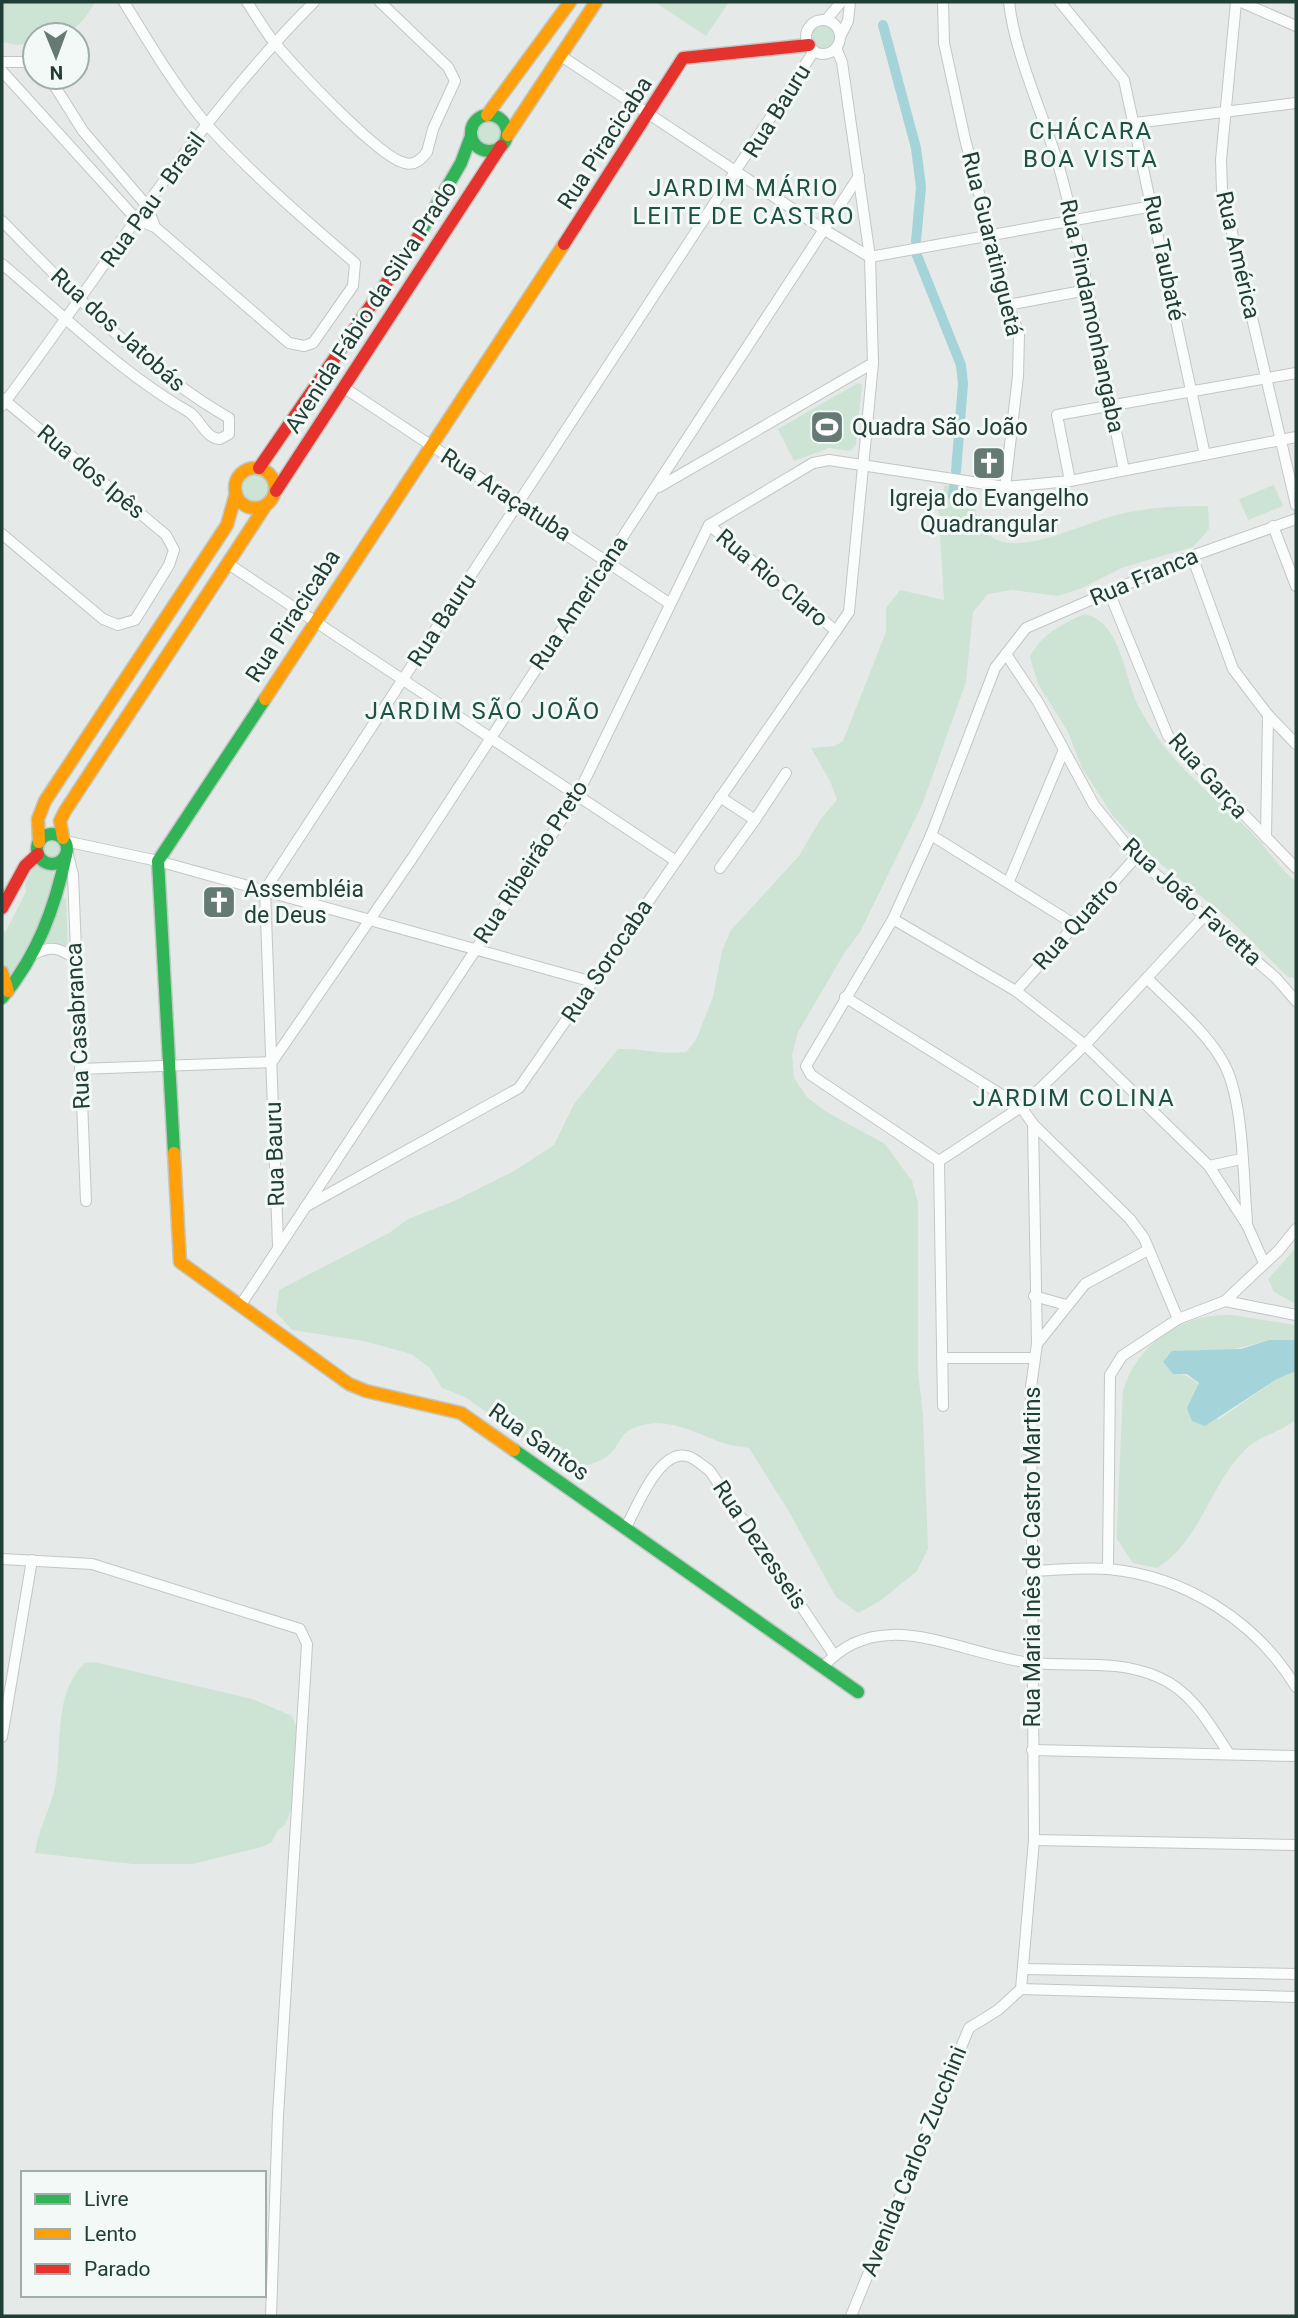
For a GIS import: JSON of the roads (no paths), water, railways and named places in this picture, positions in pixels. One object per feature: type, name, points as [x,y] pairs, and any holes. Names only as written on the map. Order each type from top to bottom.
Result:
[{"type":"main road","points":[[488,115],[501,119],[504,141],[492,151],[481,149],[471,136],[475,121],[488,115],[570,2]]},
{"type":"main road","name":"Avenida Fábio da Silva Prado","points":[[276,491],[596,2]]},
{"type":"main road","name":"Rua Piracicaba","points":[[158,861],[649,116],[683,58],[811,48]]},
{"type":"main road","name":"Avenida Fábio da Silva Prado","points":[[259,468],[418,237],[461,163],[471,136]]},
{"type":"main road","points":[[5,994],[34,954],[62,877],[65,846],[60,821],[276,491],[273,478],[259,468],[241,474],[227,525],[45,801],[38,818],[38,848],[44,862],[54,864],[65,846]]},
{"type":"main road","points":[[236,493],[247,507],[266,505]]},
{"type":"main road","points":[[2,908],[25,866],[50,834],[65,846]]},
{"type":"main road","points":[[158,861],[170,1067]]},
{"type":"main road","points":[[2,972],[5,994]]},
{"type":"main road","name":"Rua Santos","points":[[170,1067],[180,1262],[349,1384],[366,1391],[461,1413],[858,1692]]},
{"type":"street","points":[[2,71],[137,220],[155,226],[289,343],[304,346],[313,343],[353,286],[355,263],[265,185],[208,125],[161,63],[124,2]]},
{"type":"street","points":[[247,2],[274,42],[331,103],[391,158],[406,164],[421,160],[428,152],[433,129],[455,80],[448,67],[380,2]]},
{"type":"street","name":"Rua Pau - Brasil","points":[[3,402],[208,125],[274,42],[314,2]]},
{"type":"street","points":[[826,20],[841,2]]},
{"type":"street","points":[[841,34],[836,25],[826,20],[815,22],[808,30],[811,48],[828,53],[836,48],[848,21],[850,2]]},
{"type":"street","name":"Rua Guaratinguetá","points":[[943,2],[944,43],[990,236],[1008,305],[1019,334],[1018,376],[1004,487]]},
{"type":"street","name":"Rua Pindamonhangaba","points":[[1009,2],[1018,41],[1049,128],[1073,220],[1124,471]]},
{"type":"street","name":"Rua Taubaté","points":[[1060,2],[1124,80],[1205,454]]},
{"type":"street","points":[[1239,2],[1296,26]]},
{"type":"street","name":"Rua América","points":[[1239,2],[1222,190],[1296,505]]},
{"type":"street","name":"Rua Bauru","points":[[278,1246],[265,890],[737,172],[811,48]]},
{"type":"street","name":"Rua Sorocaba","points":[[303,1209],[519,1088],[849,612],[873,363],[870,257],[842,62],[836,48]]},
{"type":"street","points":[[561,56],[822,229],[870,257],[1153,206]]},
{"type":"street","points":[[2,62],[21,62]]},
{"type":"street","points":[[58,91],[83,131],[147,206],[155,226]]},
{"type":"street","points":[[1135,123],[1296,103]]},
{"type":"street","name":"Rua Americana","points":[[272,1062],[370,921],[859,176]]},
{"type":"street","name":"Rua dos Jatobás","points":[[2,221],[80,299],[188,393],[229,418],[229,434],[220,439],[209,436],[196,417],[164,399],[66,318]]},
{"type":"street","points":[[2,264],[66,318]]},
{"type":"street","points":[[1008,305],[1087,290]]},
{"type":"street","points":[[656,489],[873,363]]},
{"type":"street","points":[[1070,481],[1056,415],[1296,373]]},
{"type":"street","name":"Rua Araçatuba","points":[[343,387],[669,603]]},
{"type":"street","name":"Rua dos Ipês","points":[[2,534],[103,619],[118,625],[135,620],[169,565],[174,550],[166,535],[3,402]]},
{"type":"street","points":[[709,524],[813,463],[829,460],[1004,487],[1070,481],[1296,437]]},
{"type":"street","name":"Rua Franca","points":[[939,1161],[811,1076],[806,1066],[893,919],[931,835],[995,668],[1026,628],[1192,556],[1296,519]]},
{"type":"street","name":"Rua Ribeirão Preto","points":[[240,1306],[576,798],[709,524]]},
{"type":"street","name":"Rua Rio Claro","points":[[709,524],[836,631]]},
{"type":"street","points":[[1273,526],[1296,586]]},
{"type":"street","points":[[1192,556],[1233,669],[1268,715],[1296,744]]},
{"type":"street","points":[[227,563],[576,798],[676,861]]},
{"type":"street","name":"Rua Garça","points":[[1108,592],[1168,736],[1296,868]]},
{"type":"street","name":"Rua João Favetta","points":[[1006,654],[1038,702],[1094,805],[1136,857],[1276,978],[1296,1001]]},
{"type":"street","points":[[1266,838],[1268,715]]},
{"type":"street","points":[[1009,881],[1063,752]]},
{"type":"street","points":[[720,868],[786,773]]},
{"type":"street","points":[[720,797],[755,820]]},
{"type":"street","points":[[931,835],[1009,881],[1074,924]]},
{"type":"street","points":[[65,846],[158,861],[593,982]]},
{"type":"street","name":"Rua Casabranca","points":[[65,846],[73,875],[74,958],[86,1201]]},
{"type":"street","name":"Rua Quatro","points":[[1016,991],[1136,857]]},
{"type":"street","points":[[943,1406],[939,1161],[1021,1107],[1085,1045],[1205,915]]},
{"type":"street","points":[[893,919],[1016,991],[1085,1045],[1209,1166],[1247,1225],[1264,1263]]},
{"type":"street","points":[[34,954],[48,947],[61,949],[74,958]]},
{"type":"street","points":[[1147,978],[1211,1044],[1224,1062],[1232,1082],[1247,1225]]},
{"type":"street","points":[[845,997],[1021,1107],[1032,1125],[1130,1219],[1148,1250],[1178,1319]]},
{"type":"street","points":[[80,1069],[272,1062]]},
{"type":"street","name":"Rua Maria Inês de Castro Martins","points":[[1021,1989],[1034,1840],[1031,1663],[1034,1358],[1037,1344],[1032,1125]]},
{"type":"street","points":[[1209,1166],[1241,1159]]},
{"type":"street","points":[[1108,1569],[1110,1375],[1122,1356],[1178,1319],[1226,1300],[1279,1250],[1296,1229]]},
{"type":"street","points":[[1037,1344],[1085,1284],[1148,1250]]},
{"type":"street","points":[[1034,1296],[1066,1305]]},
{"type":"street","points":[[1226,1300],[1296,1315]]},
{"type":"street","points":[[942,1358],[1034,1358]]},
{"type":"street","name":"Rua Dezesseis","points":[[626,1527],[662,1463],[674,1456],[686,1456],[698,1462],[710,1471],[834,1655]]},
{"type":"street","points":[[2,1559],[92,1564],[129,1573],[300,1629],[305,1635],[298,1799],[278,2115],[271,2316]]},
{"type":"street","points":[[2,1737],[32,1560]]},
{"type":"street","points":[[1033,1571],[1108,1569],[1148,1577],[1216,1605],[1256,1636],[1296,1686]]},
{"type":"street","points":[[823,1667],[834,1655],[854,1642],[891,1634],[940,1641],[1031,1663],[1102,1663],[1161,1678],[1199,1707],[1229,1754]]},
{"type":"street","points":[[1032,1750],[1296,1756]]},
{"type":"street","points":[[1034,1840],[1296,1845]]},
{"type":"street","points":[[1023,1969],[1296,1974]]},
{"type":"street","points":[[1021,1989],[1296,1997]]},
{"type":"street","name":"Avenida Carlos Zucchini","points":[[851,2316],[969,2028],[998,2010],[1021,1989]]},
{"type":"water","points":[[1269,1340],[1296,1340],[1296,1371],[1277,1379],[1205,1426],[1192,1421],[1187,1408],[1199,1383],[1187,1374],[1173,1374],[1163,1362],[1172,1351],[1241,1349]]},
{"type":"waterway","points":[[883,25],[916,148],[921,187],[916,241]]},
{"type":"waterway","points":[[916,253],[961,365],[963,384],[956,471]]},
{"type":"waterway","points":[[953,496],[954,487]]},
{"type":"place","name":"Quadra São João","points":[[827,427]]},
{"type":"place","name":"Igreja do Evangelho Quadrangular","points":[[989,463]]},
{"type":"place","name":"Assembléia de Deus","points":[[219,902]]},
{"type":"district","name":"CHÁCARA BOA VISTA","points":[[1091,145]]},
{"type":"district","name":"JARDIM MÁRIO LEITE DE CASTRO","points":[[744,202]]},
{"type":"district","name":"JARDIM SÃO JOÃO","points":[[483,711]]},
{"type":"district","name":"JARDIM COLINA","points":[[1074,1098]]}]
